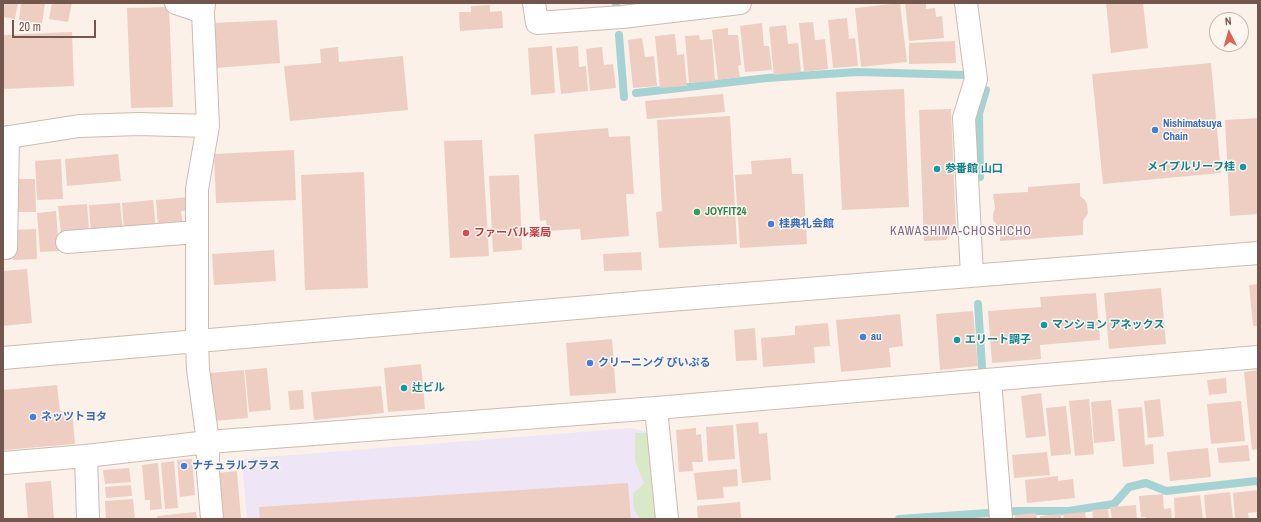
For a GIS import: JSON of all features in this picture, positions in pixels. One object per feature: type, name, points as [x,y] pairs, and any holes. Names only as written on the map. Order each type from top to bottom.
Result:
[{"type":"street","points":[[176,3],[204,7],[208,126],[197,189],[197,342],[198,369],[208,442],[208,472],[212,519]]},
{"type":"street","points":[[534,3],[536,23],[622,17],[710,5],[740,3]]},
{"type":"street","points":[[966,3],[976,80],[964,118],[972,276]]},
{"type":"street","points":[[6,248],[5,137],[79,126],[139,124],[208,126]]},
{"type":"street","points":[[67,242],[197,232]]},
{"type":"street","points":[[3,358],[657,301],[1258,253]]},
{"type":"street","points":[[3,463],[86,456],[208,442],[656,408],[1258,357]]},
{"type":"street","points":[[990,380],[1001,519]]},
{"type":"street","points":[[656,408],[667,519]]},
{"type":"street","points":[[86,456],[88,519]]},
{"type":"shaded area","points":[[631,428],[646,432],[656,519],[247,519],[242,459]]},
{"type":"green space","points":[[635,433],[648,433],[659,519],[641,519],[634,510],[633,494],[644,483],[635,460]]},
{"type":"building","points":[[3,3],[18,3],[15,19],[3,17]]},
{"type":"building","points":[[21,3],[45,3],[42,24],[19,20]]},
{"type":"building","points":[[52,3],[72,3],[68,22],[49,19]]},
{"type":"building","points":[[900,3],[907,62],[861,67],[855,8]]},
{"type":"building","points":[[905,3],[926,3],[926,9],[935,8],[936,17],[942,16],[944,38],[909,41]]},
{"type":"building","points":[[1106,3],[1143,3],[1148,48],[1111,53]]},
{"type":"building","points":[[490,5],[490,12],[502,11],[503,28],[460,31],[459,12],[471,12],[471,6]]},
{"type":"building","points":[[169,7],[173,107],[131,108],[127,8]]},
{"type":"building","points":[[847,18],[849,39],[855,38],[858,66],[833,68],[828,20]]},
{"type":"building","points":[[277,20],[280,63],[216,68],[213,23]]},
{"type":"building","points":[[813,22],[815,40],[825,39],[828,69],[804,72],[799,23]]},
{"type":"building","points":[[762,23],[764,46],[769,46],[772,70],[745,72],[740,26]]},
{"type":"building","points":[[786,25],[788,44],[798,43],[801,72],[774,75],[769,27]]},
{"type":"building","points":[[728,28],[728,35],[738,35],[741,65],[738,66],[740,77],[718,80],[712,30]]},
{"type":"building","points":[[72,32],[74,86],[3,89],[3,35]]},
{"type":"building","points":[[675,34],[677,55],[684,54],[687,86],[660,88],[655,36]]},
{"type":"building","points":[[699,35],[700,40],[712,39],[715,81],[689,83],[685,36]]},
{"type":"building","points":[[642,38],[645,57],[654,56],[657,86],[633,88],[628,40]]},
{"type":"building","points":[[955,41],[956,63],[909,64],[909,43]]},
{"type":"building","points":[[552,46],[555,93],[531,95],[528,48]]},
{"type":"building","points":[[578,46],[579,67],[586,66],[588,91],[561,94],[556,48]]},
{"type":"building","points":[[338,47],[339,62],[403,56],[408,110],[290,121],[284,66],[321,63],[320,49]]},
{"type":"building","points":[[602,47],[604,65],[613,64],[616,88],[590,91],[586,49]]},
{"type":"building","points":[[1211,63],[1221,173],[1103,184],[1092,74]]},
{"type":"building","points":[[904,89],[909,207],[842,210],[836,92]]},
{"type":"building","points":[[723,94],[725,112],[647,119],[645,101]]},
{"type":"building","name":"参番館 山口","points":[[951,109],[956,228],[946,240],[924,241],[919,110]]},
{"type":"building","points":[[730,116],[737,244],[659,248],[656,212],[662,211],[657,120]]},
{"type":"building","name":"メイプルリーフ桂","points":[[1258,118],[1258,214],[1230,216],[1225,120]]},
{"type":"building","points":[[608,128],[609,137],[630,136],[634,194],[626,194],[629,236],[581,240],[580,229],[547,231],[546,220],[540,221],[534,134]]},
{"type":"building","points":[[482,140],[489,256],[450,258],[444,141]]},
{"type":"building","points":[[294,150],[296,200],[216,203],[214,154]]},
{"type":"building","points":[[118,154],[121,181],[67,186],[65,159]]},
{"type":"building","points":[[791,158],[792,174],[803,174],[807,244],[740,248],[735,175],[752,174],[751,161]]},
{"type":"building","points":[[61,159],[63,199],[37,200],[35,161]]},
{"type":"building","points":[[364,172],[368,288],[305,290],[301,175]]},
{"type":"building","points":[[519,175],[522,250],[493,252],[489,176]]},
{"type":"building","points":[[15,179],[35,179],[36,212],[16,212]]},
{"type":"building","points":[[1080,183],[1080,196],[1087,204],[1088,213],[1083,221],[1083,235],[1000,241],[1000,229],[993,220],[995,208],[993,194],[1028,192],[1028,187]]},
{"type":"building","points":[[190,197],[191,210],[181,211],[183,225],[158,227],[156,200]]},
{"type":"building","points":[[153,200],[156,228],[124,231],[122,203]]},
{"type":"building","points":[[120,203],[123,231],[91,233],[89,205]]},
{"type":"building","points":[[87,204],[89,232],[61,234],[58,206]]},
{"type":"building","points":[[56,211],[59,251],[40,252],[37,213]]},
{"type":"building","points":[[36,229],[37,259],[13,260],[12,230]]},
{"type":"building","points":[[274,250],[276,281],[214,285],[212,254]]},
{"type":"building","points":[[641,252],[642,270],[604,271],[603,254]]},
{"type":"building","points":[[27,269],[32,323],[3,326],[3,271]]},
{"type":"building","points":[[1258,284],[1258,326],[1253,326],[1249,285]]},
{"type":"building","points":[[1161,288],[1166,344],[1109,349],[1104,293]]},
{"type":"building","name":"マンション アネックス","points":[[1096,293],[1100,340],[1040,345],[1041,359],[992,363],[988,311],[1041,307],[1040,297]]},
{"type":"building","name":"エリート調子","points":[[973,311],[978,366],[940,370],[936,314]]},
{"type":"building","points":[[900,314],[903,346],[889,348],[891,367],[841,372],[836,320]]},
{"type":"building","points":[[828,323],[830,346],[814,347],[815,363],[763,367],[761,338],[795,335],[795,326]]},
{"type":"building","points":[[755,328],[757,360],[736,361],[734,330]]},
{"type":"building","points":[[612,339],[616,393],[570,396],[566,343]]},
{"type":"building","name":"辻ビル","points":[[421,364],[425,409],[388,412],[384,368]]},
{"type":"building","points":[[267,368],[271,410],[249,412],[245,370]]},
{"type":"building","points":[[244,370],[248,418],[214,421],[210,373]]},
{"type":"building","points":[[1258,370],[1258,449],[1252,450],[1244,372]]},
{"type":"building","points":[[1226,378],[1227,393],[1209,395],[1207,380]]},
{"type":"building","points":[[57,385],[60,411],[72,410],[75,444],[4,450],[3,390]]},
{"type":"building","points":[[381,386],[384,413],[314,420],[311,392]]},
{"type":"building","points":[[303,390],[304,409],[290,410],[288,391]]},
{"type":"building","points":[[1041,393],[1046,436],[1026,438],[1021,396]]},
{"type":"building","points":[[1089,399],[1094,454],[1075,456],[1069,401]]},
{"type":"building","points":[[1160,399],[1164,436],[1148,438],[1144,401]]},
{"type":"building","points":[[1111,400],[1115,441],[1094,443],[1091,402]]},
{"type":"building","points":[[1241,401],[1245,441],[1211,444],[1207,404]]},
{"type":"building","points":[[1066,406],[1071,454],[1051,456],[1046,408]]},
{"type":"building","points":[[1142,407],[1145,445],[1153,444],[1154,464],[1123,467],[1118,409]]},
{"type":"building","points":[[758,422],[759,434],[767,433],[771,480],[742,483],[736,424]]},
{"type":"building","points":[[733,425],[735,459],[708,461],[706,427]]},
{"type":"building","points":[[696,428],[696,435],[701,434],[703,462],[692,462],[693,471],[679,472],[676,430]]},
{"type":"building","points":[[1248,445],[1250,461],[1219,463],[1217,448]]},
{"type":"building","points":[[1208,448],[1211,477],[1170,481],[1167,452]]},
{"type":"building","points":[[1047,452],[1050,475],[1014,478],[1012,455]]},
{"type":"building","points":[[192,459],[195,495],[180,497],[177,460]]},
{"type":"building","points":[[174,461],[178,508],[165,509],[161,463]]},
{"type":"building","points":[[158,463],[162,509],[150,510],[150,500],[145,500],[142,465]]},
{"type":"building","points":[[129,468],[131,482],[105,484],[103,470]]},
{"type":"building","points":[[737,469],[738,486],[723,487],[724,498],[697,500],[694,473]]},
{"type":"building","points":[[237,471],[241,519],[221,519],[217,473]]},
{"type":"building","points":[[1058,476],[1058,481],[1073,479],[1075,498],[1027,503],[1025,480]]},
{"type":"building","points":[[51,481],[54,519],[28,519],[25,483]]},
{"type":"building","points":[[628,483],[631,519],[260,519],[259,507]]},
{"type":"building","points":[[131,485],[132,496],[106,498],[105,487]]},
{"type":"building","points":[[1257,490],[1258,512],[1248,513],[1249,519],[1235,519],[1233,493]]},
{"type":"building","points":[[1230,492],[1233,519],[1206,519],[1204,495]]},
{"type":"building","points":[[1163,494],[1164,509],[1171,508],[1172,519],[1146,519],[1146,517],[1141,517],[1139,496]]},
{"type":"building","points":[[1200,495],[1203,519],[1175,519],[1174,498]]},
{"type":"building","points":[[133,499],[135,519],[106,519],[105,501]]},
{"type":"building","points":[[740,502],[741,519],[698,519],[697,506]]},
{"type":"building","points":[[1136,505],[1137,519],[1112,519],[1110,507]]},
{"type":"building","points":[[1108,509],[1109,519],[1093,519],[1092,510]]},
{"type":"building","points":[[196,512],[197,519],[158,519],[157,516]]},
{"type":"building","points":[[1085,512],[1086,519],[1064,519],[1063,514]]},
{"type":"building","points":[[1036,513],[1037,519],[1015,519],[1015,515]]},
{"type":"building","points":[[1061,514],[1061,519],[1040,519],[1040,516]]},
{"type":"waterway","points":[[619,35],[624,97]]},
{"type":"waterway","points":[[636,93],[767,78],[857,72],[966,75]]},
{"type":"waterway","points":[[980,177],[979,114],[986,90]]},
{"type":"waterway","points":[[978,304],[982,367]]},
{"type":"waterway","points":[[899,519],[1018,511],[1068,511],[1114,504],[1129,487],[1146,483],[1166,491],[1258,482]]},
{"type":"place","name":"Nishimatsuya Chain","points":[[1155,130]]},
{"type":"place","name":"メイプルリーフ桂","points":[[1243,167]]},
{"type":"place","name":"参番館 山口","points":[[937,169]]},
{"type":"place","name":"JOYFIT24","points":[[697,212]]},
{"type":"place","name":"桂典礼会館","points":[[771,224]]},
{"type":"place","name":"ファーバル薬局","points":[[466,233]]},
{"type":"place","name":"マンション アネックス","points":[[1044,325]]},
{"type":"place","name":"au","points":[[863,337]]},
{"type":"place","name":"エリート調子","points":[[957,340]]},
{"type":"place","name":"クリーニング ぴいぷる","points":[[590,363]]},
{"type":"place","name":"辻ビル","points":[[404,388]]},
{"type":"place","name":"ネッツトヨタ","points":[[33,417]]},
{"type":"place","name":"ナチュラルプラス","points":[[184,466]]},
{"type":"district","name":"KAWASHIMA-CHOSHICHO","points":[[961,232]]}]
